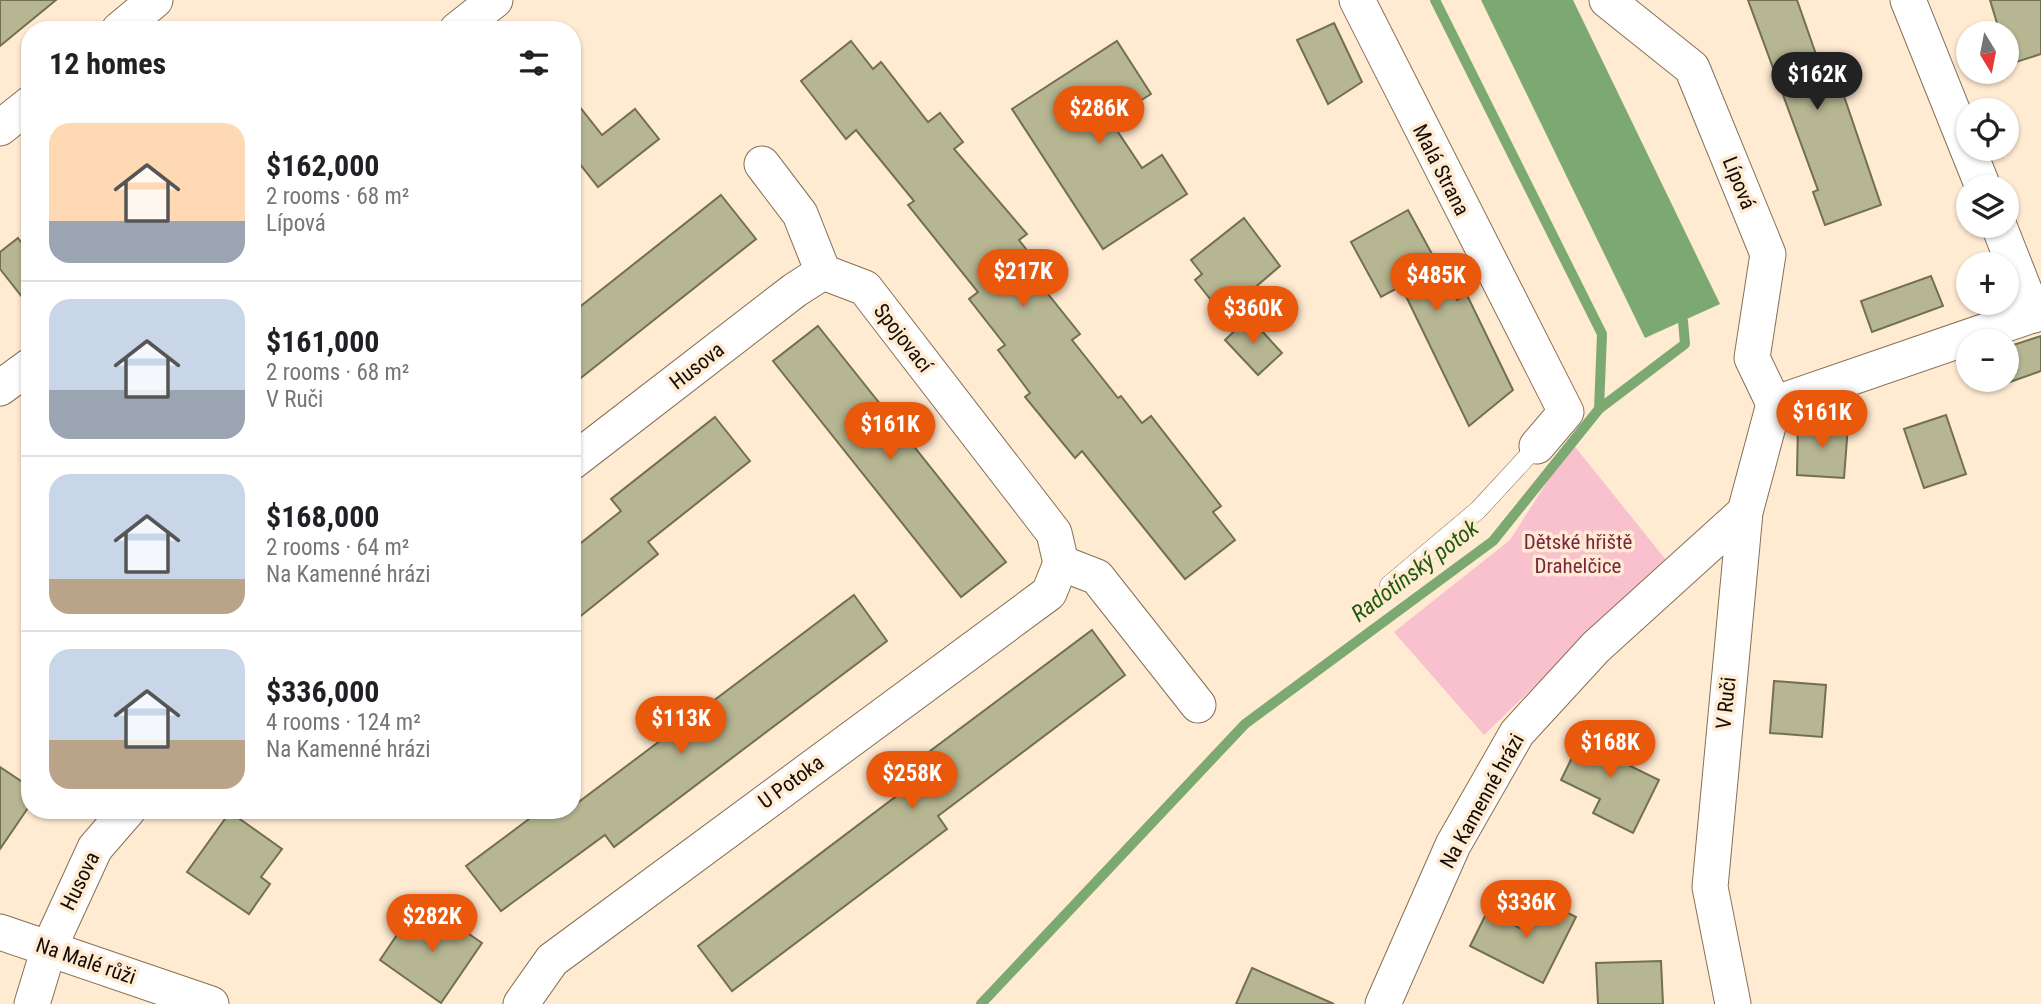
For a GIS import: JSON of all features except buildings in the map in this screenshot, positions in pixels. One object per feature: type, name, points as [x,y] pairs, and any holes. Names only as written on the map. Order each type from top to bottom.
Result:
[{"type":"street","points":[[130,21],[155,0]]},
{"type":"street","points":[[468,21],[495,0]]},
{"type":"street","name":"Malá Strana","points":[[1357,0],[1566,412],[1537,446]]},
{"type":"street","name":"Lípová","points":[[1607,0],[1692,68],[1768,254],[1752,358],[1774,404]]},
{"type":"street","points":[[1908,0],[1978,175]]},
{"type":"street","points":[[0,128],[21,111]]},
{"type":"street","points":[[762,164],[800,214],[823,272]]},
{"type":"street","points":[[1774,404],[2038,314],[2004,238]]},
{"type":"street","name":"Husova","points":[[581,455],[795,290],[823,272]]},
{"type":"street","name":"Spojovací","points":[[823,272],[865,288],[1054,533],[1061,563]]},
{"type":"street","points":[[0,388],[21,373]]},
{"type":"street","name":"V Ruči","points":[[1733,1004],[1710,887],[1745,512],[1774,404]]},
{"type":"street","name":"Na Kamenné hrázi","points":[[1383,1004],[1452,845],[1517,733],[1596,647],[1745,512]]},
{"type":"street","points":[[1061,563],[1097,578],[1198,705]]},
{"type":"street","name":"U Potoka","points":[[521,1004],[552,960],[1049,593],[1061,563]]},
{"type":"street","name":"Husova","points":[[32,1002],[49,948],[94,848],[120,819]]},
{"type":"street","name":"Na Malé růži","points":[[0,932],[211,1004]]},
{"type":"lane","points":[[1389,585],[1478,510],[1537,446]]},
{"type":"green space","name":"Dětské hřiště Drahelčice","points":[[1572,443],[1666,560],[1484,735],[1394,632],[1510,540]]},
{"type":"shaded area","points":[[1481,0],[1573,0],[1720,304],[1645,338]]},
{"type":"waterway","name":"Radotínský potok","points":[[981,1004],[1245,724],[1493,541],[1599,409],[1602,334],[1435,0]]},
{"type":"waterway","points":[[1599,409],[1685,344],[1683,321]]}]
